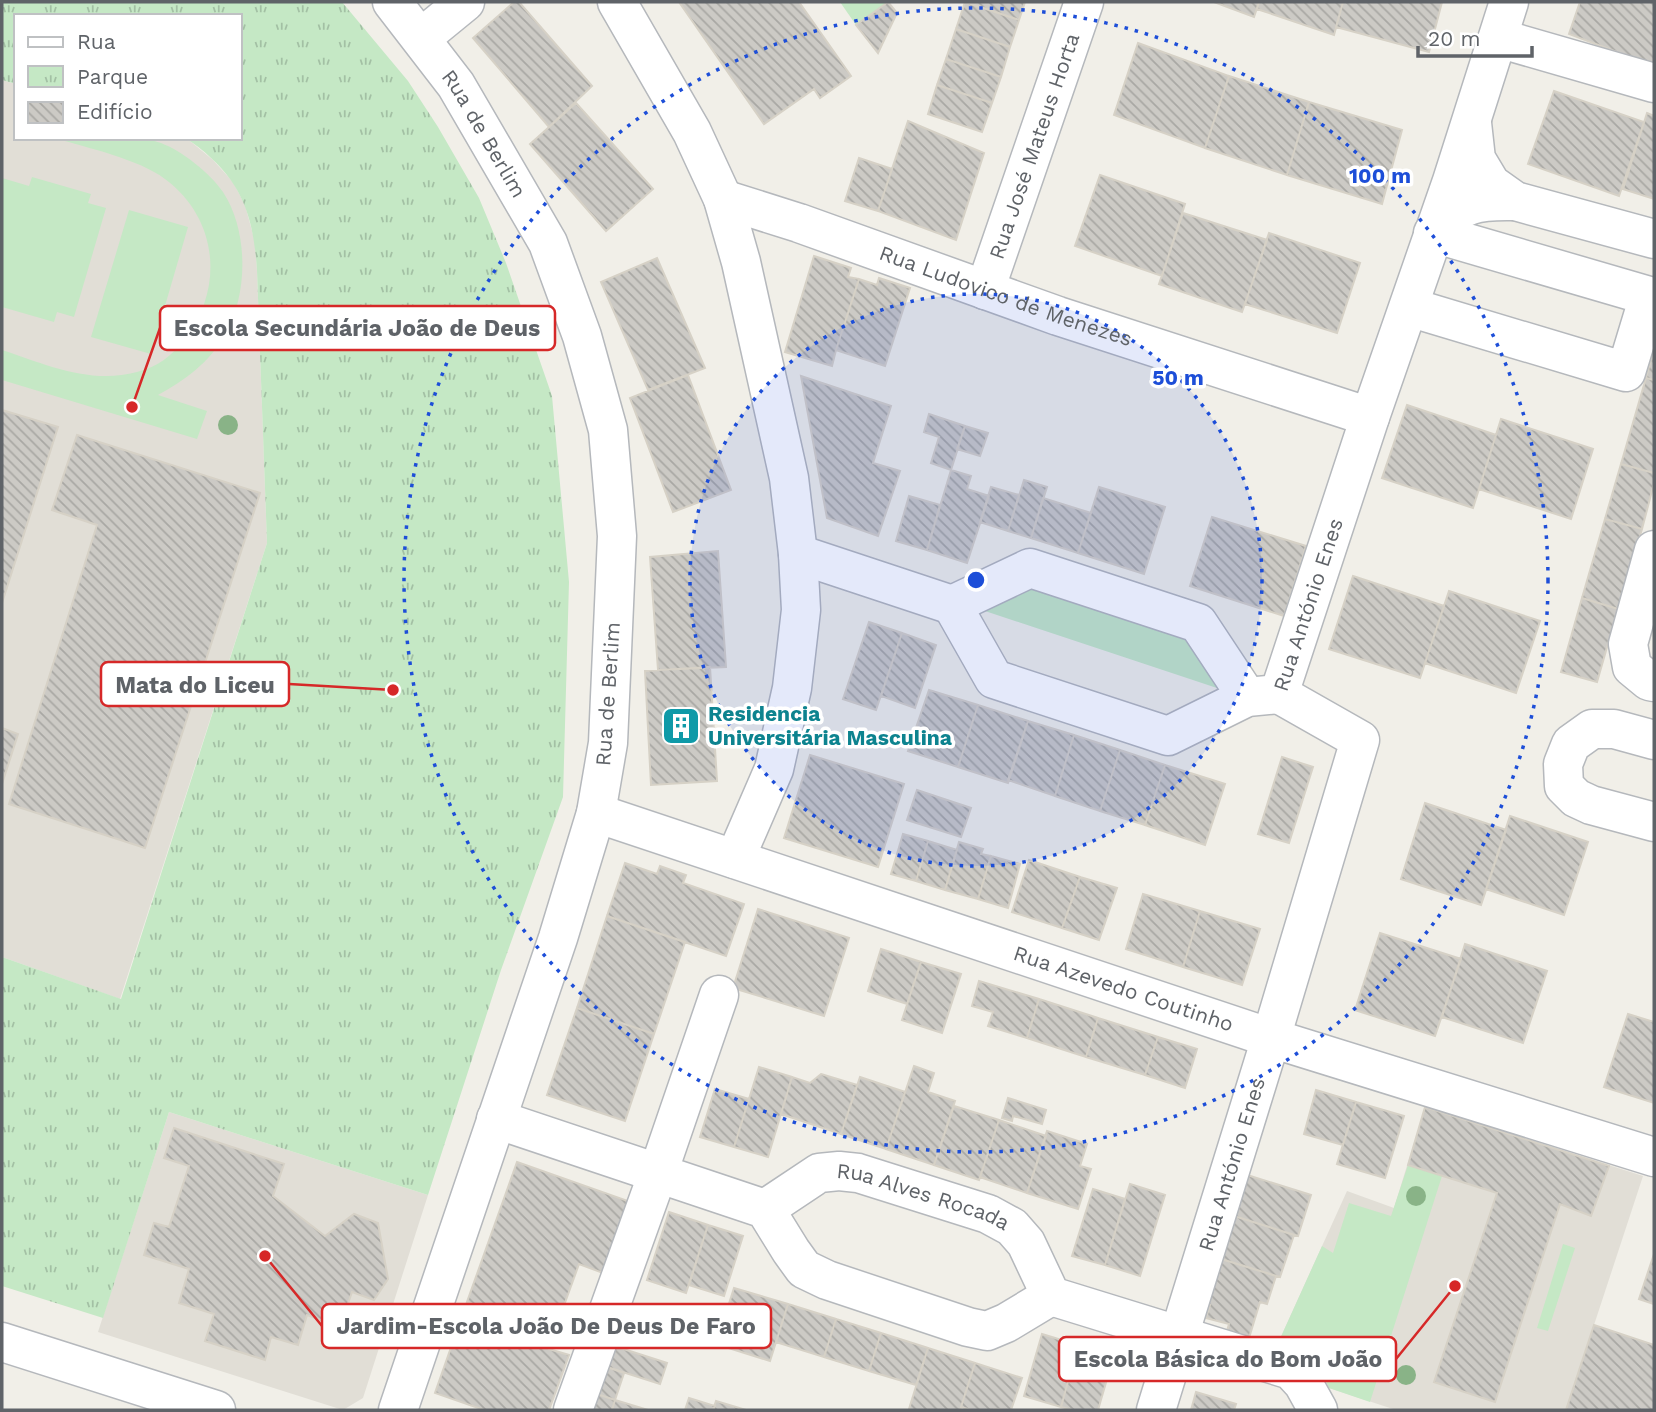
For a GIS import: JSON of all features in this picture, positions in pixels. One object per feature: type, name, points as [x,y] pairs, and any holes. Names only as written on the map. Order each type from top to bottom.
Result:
[{"type":"street","name":"Rua de Berlim","points":[[392,2],[456,85],[548,243],[582,336],[608,430],[617,536],[608,743],[596,813],[558,938],[398,1410]]},
{"type":"street","points":[[421,38],[465,2]]},
{"type":"street","points":[[617,2],[692,132],[723,199],[741,262],[789,478],[801,610],[792,688],[774,769],[735,859]]},
{"type":"street","name":"Rua José Mateus Horta","points":[[985,290],[1084,2]]},
{"type":"street","name":"Rua António Enes","points":[[1156,1410],[1360,740],[1263,696],[1370,417],[1409,307],[1509,2]]},
{"type":"street","points":[[1498,38],[1654,83]]},
{"type":"street","points":[[1471,117],[1476,159],[1491,184],[1516,201]]},
{"type":"street","name":"Rua Ludovico de Menezes","points":[[723,199],[799,223],[1058,316],[1370,417]]},
{"type":"street","points":[[1433,233],[1454,213],[1468,205],[1482,201],[1516,201],[1654,239]]},
{"type":"street","points":[[741,262],[759,238],[799,223]]},
{"type":"street","points":[[1409,307],[1626,372],[1649,296],[1433,233]]},
{"type":"street","points":[[1654,550],[1628,644],[1632,667],[1654,682]]},
{"type":"street","points":[[798,554],[952,605],[994,679],[1168,736],[1263,696],[1198,623],[1030,568],[952,605]]},
{"type":"street","points":[[1654,740],[1614,729],[1592,729],[1571,744],[1563,764],[1564,786],[1576,798],[1591,805],[1654,822]]},
{"type":"street","name":"Rua Azevedo Coutinho","points":[[596,813],[1271,1038],[1654,1157]]},
{"type":"street","points":[[573,1410],[719,995]]},
{"type":"street","points":[[496,1119],[765,1209],[804,1269],[827,1280],[987,1331],[1051,1296],[1291,1370],[1303,1383],[1318,1410]]},
{"type":"street","name":"Rua Alves Rocada","points":[[765,1209],[819,1173],[858,1173],[988,1214],[1012,1227],[1026,1243],[1051,1296]]},
{"type":"street","points":[[2,1342],[216,1410]]},
{"type":"shaded area","points":[[2,80],[14,83],[14,140],[188,140],[213,160],[233,182],[245,205],[255,242],[267,543],[120,999],[2,957]]},
{"type":"shaded area","points":[[1425,1107],[1643,1176],[1594,1325],[1654,1345],[1654,1410],[1396,1410],[1329,1388],[1313,1352],[1279,1341],[1347,1191],[1394,1208]]},
{"type":"shaded area","points":[[169,1112],[428,1195],[363,1398],[343,1410],[98,1332]]},
{"type":"green space","points":[[2,2],[342,2],[408,81],[438,127],[479,198],[506,263],[552,396],[569,582],[563,797],[501,970],[428,1195],[169,1112],[103,1318],[2,1286],[2,957],[121,999],[267,543],[257,271],[253,238],[246,209],[233,183],[208,155],[188,140],[242,140],[242,14],[14,14],[14,83],[2,80]]},
{"type":"green space","points":[[840,2],[888,2],[856,25]]},
{"type":"green space","points":[[62,140],[148,140],[178,151],[203,170],[223,192],[238,226],[241,283],[233,319],[219,345],[204,362],[187,377],[158,395],[207,411],[197,439],[2,380],[2,350],[51,367],[85,374],[102,376],[137,372],[169,356],[197,320],[206,299],[210,255],[196,213],[183,195],[165,179],[112,155]]},
{"type":"green space","points":[[32,177],[91,194],[88,203],[106,208],[74,317],[57,312],[54,322],[2,307],[2,178],[29,186]]},
{"type":"green space","points":[[129,210],[188,227],[151,354],[91,337]]},
{"type":"green space","points":[[1029,583],[1192,637],[1223,690],[976,608]]},
{"type":"green space","points":[[1408,1165],[1442,1176],[1370,1402],[1329,1388],[1313,1352],[1279,1341],[1322,1246],[1333,1253],[1349,1203],[1391,1216]]},
{"type":"green space","points":[[1563,1244],[1575,1248],[1548,1331],[1537,1328]]},
{"type":"building","points":[[514,2],[519,2],[592,86],[549,127],[473,38]]},
{"type":"building","points":[[679,2],[799,2],[851,76],[820,98],[814,89],[764,124]]},
{"type":"building","points":[[888,2],[897,13],[878,53],[856,25]]},
{"type":"building","points":[[965,2],[1019,20],[1010,47],[956,29]]},
{"type":"building","points":[[966,2],[1025,2],[1019,20]]},
{"type":"building","points":[[1214,2],[1259,2],[1254,17]]},
{"type":"building","points":[[1259,2],[1343,2],[1334,35],[1257,9]]},
{"type":"building","points":[[1343,2],[1442,2],[1429,52],[1336,27]]},
{"type":"building","points":[[1580,2],[1654,2],[1654,66],[1569,34]]},
{"type":"building","points":[[956,29],[1010,47],[1001,77],[946,59]]},
{"type":"building","points":[[1138,43],[1229,76],[1205,148],[1114,115]]},
{"type":"building","points":[[946,59],[1001,77],[992,103],[937,85]]},
{"type":"building","points":[[1229,76],[1309,102],[1287,175],[1205,148]]},
{"type":"building","points":[[937,85],[992,103],[982,132],[928,114]]},
{"type":"building","points":[[1554,91],[1644,122],[1619,196],[1528,164]]},
{"type":"building","points":[[1309,102],[1402,130],[1382,204],[1287,175]]},
{"type":"building","points":[[576,103],[653,189],[606,231],[530,144]]},
{"type":"building","points":[[1647,113],[1654,116],[1654,199],[1623,189]]},
{"type":"building","points":[[908,121],[984,153],[956,240],[878,211]]},
{"type":"building","points":[[859,158],[892,169],[878,211],[845,201]]},
{"type":"building","points":[[1100,175],[1185,204],[1162,276],[1075,246]]},
{"type":"building","points":[[1183,213],[1267,240],[1242,312],[1159,284]]},
{"type":"building","points":[[1269,233],[1360,263],[1337,333],[1245,304]]},
{"type":"building","points":[[814,256],[851,268],[848,277],[859,279],[832,366],[785,352]]},
{"type":"building","points":[[657,258],[705,368],[648,390],[601,282]]},
{"type":"building","points":[[879,278],[910,288],[885,366],[836,350],[859,279],[877,285]]},
{"type":"building","points":[[1654,348],[1654,380],[1646,378]]},
{"type":"building","points":[[688,375],[731,490],[673,512],[630,398]]},
{"type":"building","points":[[801,376],[891,406],[873,463],[900,471],[878,536],[827,518]]},
{"type":"building","points":[[1646,378],[1654,380],[1654,473],[1621,464]]},
{"type":"building","points":[[1407,405],[1496,435],[1473,508],[1382,478]]},
{"type":"building","points":[[2,410],[58,427],[2,603]]},
{"type":"building","points":[[929,414],[965,426],[951,470],[931,463],[939,437],[924,432]]},
{"type":"building","points":[[1501,419],[1593,449],[1571,519],[1479,489]]},
{"type":"building","points":[[965,426],[988,433],[980,456],[957,449]]},
{"type":"building","points":[[77,435],[260,493],[145,848],[9,804],[97,525],[52,510]]},
{"type":"building","points":[[1621,464],[1654,473],[1642,529],[1605,519]]},
{"type":"building","points":[[951,470],[971,476],[967,489],[989,496],[967,563],[927,550]]},
{"type":"building","points":[[1024,480],[1047,487],[1031,538],[1008,531]]},
{"type":"building","points":[[991,487],[1019,495],[1008,531],[980,522]]},
{"type":"building","points":[[1099,487],[1165,507],[1144,574],[1078,553]]},
{"type":"building","points":[[909,496],[940,505],[927,550],[896,541]]},
{"type":"building","points":[[1043,498],[1091,513],[1078,553],[1031,538]]},
{"type":"building","points":[[1212,517],[1306,546],[1284,616],[1190,586]]},
{"type":"building","points":[[1605,519],[1642,529],[1618,609],[1582,598]]},
{"type":"building","points":[[718,551],[726,667],[658,670],[650,557]]},
{"type":"building","points":[[1353,576],[1444,606],[1420,678],[1329,649]]},
{"type":"building","points":[[1449,591],[1540,621],[1516,693],[1425,663]]},
{"type":"building","points":[[1582,598],[1618,609],[1597,682],[1561,672]]},
{"type":"building","points":[[869,622],[902,633],[876,710],[843,699]]},
{"type":"building","points":[[902,633],[936,645],[915,708],[881,696]]},
{"type":"building","name":"Residencia Universitária Masculina","points":[[710,667],[717,781],[651,785],[645,671]]},
{"type":"building","points":[[929,690],[978,705],[958,767],[908,751]]},
{"type":"building","points":[[978,705],[1028,721],[1008,783],[958,767]]},
{"type":"building","points":[[1028,721],[1074,735],[1055,796],[1008,780]]},
{"type":"building","points":[[2,728],[18,734],[2,784]]},
{"type":"building","points":[[1074,735],[1120,750],[1100,811],[1055,796]]},
{"type":"building","points":[[1120,750],[1165,765],[1145,825],[1100,811]]},
{"type":"building","points":[[810,755],[904,784],[878,867],[784,838]]},
{"type":"building","points":[[1282,757],[1313,767],[1289,843],[1258,834]]},
{"type":"building","points":[[1165,765],[1225,784],[1205,845],[1145,825]]},
{"type":"building","points":[[917,790],[971,808],[961,837],[907,820]]},
{"type":"building","points":[[1425,803],[1506,830],[1481,905],[1401,879]]},
{"type":"building","points":[[1510,816],[1588,842],[1564,915],[1486,889]]},
{"type":"building","points":[[903,834],[928,841],[916,881],[891,874]]},
{"type":"building","points":[[928,841],[957,850],[945,890],[916,881]]},
{"type":"building","points":[[959,842],[983,849],[981,854],[991,856],[978,899],[945,890]]},
{"type":"building","points":[[991,856],[1020,864],[1008,908],[978,899]]},
{"type":"building","points":[[1029,860],[1080,877],[1062,928],[1012,912]]},
{"type":"building","points":[[625,863],[657,874],[660,866],[686,875],[683,883],[744,904],[726,956],[607,916]]},
{"type":"building","points":[[1080,877],[1117,888],[1099,940],[1062,928]]},
{"type":"building","points":[[1143,894],[1200,911],[1183,967],[1126,949]]},
{"type":"building","points":[[758,909],[849,938],[824,1016],[733,988]]},
{"type":"building","points":[[1200,911],[1260,929],[1242,985],[1183,967]]},
{"type":"building","points":[[607,916],[685,942],[654,1034],[577,1008]]},
{"type":"building","points":[[1380,933],[1461,959],[1435,1036],[1355,1010]]},
{"type":"building","points":[[1465,944],[1547,971],[1523,1043],[1442,1017]]},
{"type":"building","points":[[881,949],[921,962],[907,1004],[868,991]]},
{"type":"building","points":[[921,962],[961,974],[942,1033],[902,1020]]},
{"type":"building","points":[[979,981],[1039,999],[1027,1038],[988,1026],[993,1012],[972,1006]]},
{"type":"building","points":[[1039,999],[1098,1018],[1086,1057],[1027,1038]]},
{"type":"building","points":[[577,1008],[654,1034],[625,1121],[547,1095]]},
{"type":"building","points":[[1628,1014],[1654,1022],[1654,1103],[1604,1087]]},
{"type":"building","points":[[1098,1018],[1158,1037],[1145,1075],[1086,1057]]},
{"type":"building","points":[[1158,1037],[1197,1049],[1185,1088],[1145,1075]]},
{"type":"building","points":[[914,1066],[934,1073],[928,1092],[955,1101],[934,1165],[886,1149]]},
{"type":"building","points":[[759,1067],[792,1077],[768,1157],[734,1147]]},
{"type":"building","points":[[821,1074],[857,1085],[841,1134],[781,1114],[792,1077],[810,1083]]},
{"type":"building","points":[[860,1077],[905,1092],[886,1149],[841,1134]]},
{"type":"building","points":[[715,1089],[749,1099],[734,1147],[700,1137]]},
{"type":"building","points":[[1316,1090],[1356,1102],[1343,1145],[1304,1134]]},
{"type":"building","points":[[1008,1098],[1046,1110],[1042,1124],[1013,1116],[1012,1121],[1002,1118]]},
{"type":"building","points":[[1356,1102],[1404,1116],[1385,1178],[1337,1164]]},
{"type":"building","points":[[954,1106],[999,1120],[979,1180],[934,1165]]},
{"type":"building","points":[[1425,1107],[1609,1166],[1591,1216],[1560,1204],[1495,1402],[1434,1382],[1497,1193],[1408,1165]]},
{"type":"building","points":[[999,1120],[1046,1136],[1027,1193],[980,1177]]},
{"type":"building","points":[[174,1128],[284,1164],[273,1196],[325,1236],[354,1214],[378,1223],[388,1279],[374,1300],[352,1292],[340,1327],[307,1315],[298,1345],[271,1337],[265,1360],[205,1341],[214,1314],[179,1303],[189,1269],[144,1255],[154,1223],[169,1227],[189,1166],[164,1158]]},
{"type":"building","points":[[1047,1131],[1087,1144],[1080,1166],[1091,1169],[1078,1209],[1027,1193]]},
{"type":"building","points":[[517,1162],[628,1201],[603,1273],[579,1264],[554,1333],[467,1302]]},
{"type":"building","points":[[1244,1174],[1311,1195],[1298,1236],[1231,1215]]},
{"type":"building","points":[[1130,1184],[1165,1195],[1140,1276],[1105,1265]]},
{"type":"building","points":[[1093,1189],[1125,1199],[1105,1265],[1072,1256]]},
{"type":"building","points":[[669,1212],[708,1225],[686,1293],[647,1280]]},
{"type":"building","points":[[1231,1215],[1294,1235],[1280,1277],[1218,1258]]},
{"type":"building","points":[[708,1225],[743,1236],[724,1296],[689,1285]]},
{"type":"building","points":[[1654,1254],[1654,1304],[1639,1299]]},
{"type":"building","points":[[1218,1258],[1276,1276],[1267,1304],[1260,1302],[1249,1338],[1227,1331],[1229,1324],[1206,1318],[1210,1305],[1204,1303]]},
{"type":"building","points":[[734,1288],[788,1304],[770,1361],[716,1344]]},
{"type":"building","points":[[467,1302],[554,1333],[549,1349],[569,1355],[549,1410],[484,1410],[435,1393]]},
{"type":"building","points":[[788,1304],[836,1319],[824,1357],[776,1342]]},
{"type":"building","points":[[836,1319],[881,1333],[869,1371],[824,1357]]},
{"type":"building","points":[[1594,1325],[1654,1345],[1654,1410],[1566,1410]]},
{"type":"building","points":[[881,1333],[928,1348],[916,1385],[869,1371]]},
{"type":"building","points":[[1042,1334],[1078,1345],[1061,1407],[1024,1396]]},
{"type":"building","points":[[608,1344],[667,1363],[660,1384],[601,1365]]},
{"type":"building","points":[[1078,1345],[1114,1355],[1098,1410],[1061,1407]]},
{"type":"building","points":[[928,1348],[975,1363],[960,1410],[909,1409]]},
{"type":"building","points":[[975,1363],[1022,1378],[1011,1410],[971,1410],[961,1407]]},
{"type":"building","points":[[601,1365],[624,1373],[615,1400],[591,1392]]},
{"type":"building","points":[[591,1392],[615,1400],[612,1410],[586,1410]]},
{"type":"building","points":[[1196,1392],[1236,1404],[1234,1410],[1191,1410]]},
{"type":"building","points":[[689,1398],[715,1406],[713,1410],[685,1410]]},
{"type":"building","points":[[615,1400],[648,1410],[612,1410]]},
{"type":"building","points":[[716,1401],[746,1410],[713,1410]]},
{"type":"place","name":"Escola Secundária João de Deus","points":[[132,407]]},
{"type":"place","name":"Mata do Liceu","points":[[393,690]]},
{"type":"place","name":"Residencia Universitária Masculina","points":[[681,726]]},
{"type":"place","name":"Jardim-Escola João De Deus De Faro","points":[[265,1256]]},
{"type":"place","name":"Escola Básica do Bom João","points":[[1455,1286]]}]
